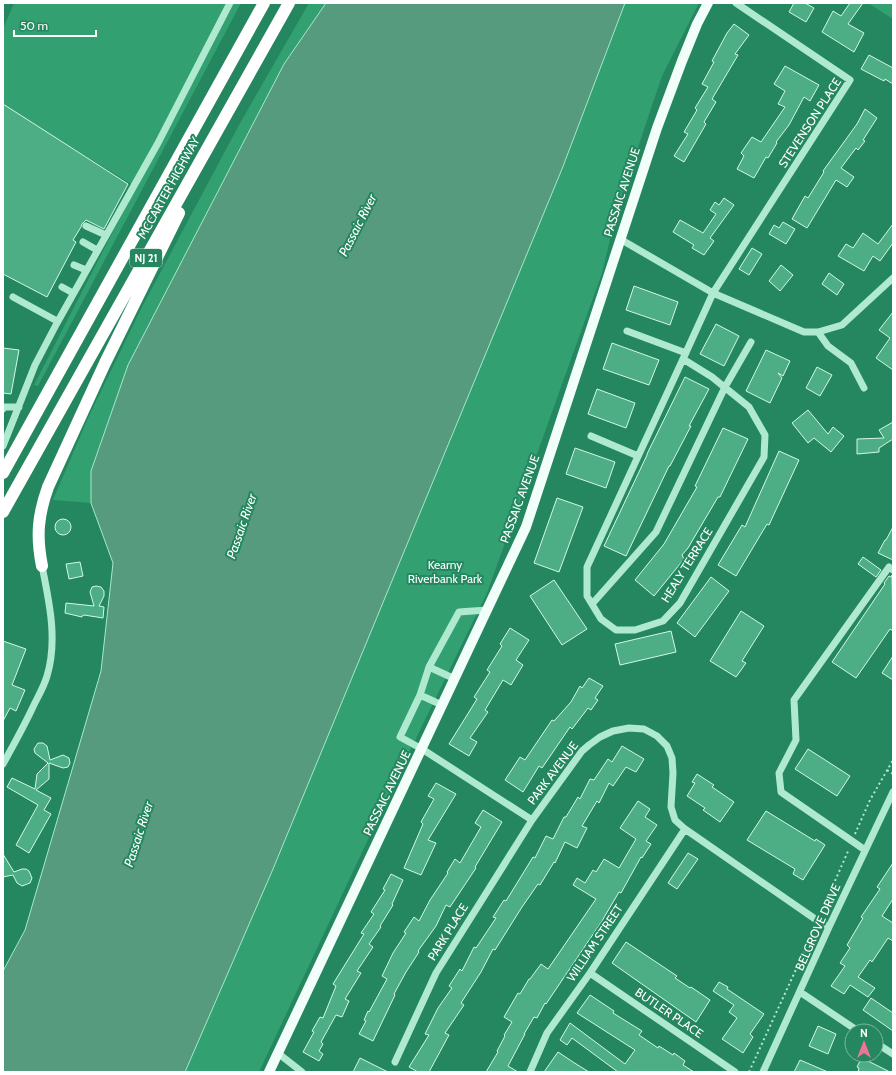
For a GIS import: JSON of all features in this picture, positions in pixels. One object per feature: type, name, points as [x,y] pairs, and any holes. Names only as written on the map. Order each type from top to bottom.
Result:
[{"type":"highway","points":[[219,83],[255,3]]},
{"type":"highway","name":"NJ 21","points":[[3,473],[264,3]]},
{"type":"highway","name":"MCCARTER HIGHWAY","points":[[3,512],[288,3]]},
{"type":"highway","points":[[42,566],[38,533],[41,509],[48,487],[105,363],[151,272],[228,111]]},
{"type":"main road","name":"PASSAIC AVENUE","points":[[269,1072],[526,527],[657,128],[697,24],[708,3]]},
{"type":"street","points":[[3,446],[35,365],[57,321],[158,143],[230,3]]},
{"type":"street","name":"STEVENSON PLACE","points":[[713,293],[850,80],[736,3]]},
{"type":"street","points":[[86,226],[106,235]]},
{"type":"street","points":[[620,239],[713,293],[804,332],[818,332],[842,326],[893,278]]},
{"type":"street","points":[[83,242],[97,250]]},
{"type":"street","points":[[74,264],[86,270]]},
{"type":"street","points":[[62,287],[73,293]]},
{"type":"street","name":"HEALY TERRACE","points":[[684,356],[750,407],[765,435],[764,457],[680,603],[663,621],[635,630],[616,630],[601,619],[587,596],[587,567],[638,456],[684,356],[713,293]]},
{"type":"street","points":[[13,297],[57,321]]},
{"type":"street","points":[[628,331],[684,356]]},
{"type":"street","points":[[818,332],[828,346],[851,363],[864,388]]},
{"type":"street","points":[[592,604],[656,532],[725,387],[751,342]]},
{"type":"street","points":[[3,409],[4,407],[18,407]]},
{"type":"street","points":[[591,436],[638,456]]},
{"type":"street","points":[[3,764],[40,694],[47,676],[51,659],[51,620],[49,600],[42,566]]},
{"type":"street","points":[[865,850],[782,792],[779,772],[796,740],[794,700],[889,567],[893,570]]},
{"type":"street","points":[[442,705],[420,695],[430,667],[459,612],[487,610]]},
{"type":"street","points":[[430,667],[454,679]]},
{"type":"street","name":"PARK AVENUE","points":[[420,695],[400,737],[422,749],[532,820],[582,751],[589,744],[613,731],[629,728],[644,729],[658,736],[667,746],[672,758],[671,807],[675,820],[685,829],[818,921],[829,927]]},
{"type":"street","name":"BELGROVE DRIVE","points":[[763,1072],[893,792]]},
{"type":"street","name":"PARK PLACE","points":[[395,1062],[436,972],[532,820]]},
{"type":"street","name":"WILLIAM STREET","points":[[530,1072],[547,1033],[590,973],[685,829]]},
{"type":"street","name":"BUTLER PLACE","points":[[590,973],[735,1072]]},
{"type":"street","points":[[800,992],[846,1023]]},
{"type":"street","points":[[884,1048],[893,1054]]},
{"type":"street","points":[[278,1054],[302,1072]]},
{"type":"path","points":[[887,770],[893,774]]},
{"type":"green space","points":[[14,3],[241,3],[38,386],[34,385],[136,187],[3,105],[3,29]]},
{"type":"green space","points":[[309,3],[326,3],[284,64],[128,365],[91,471],[91,503],[53,500],[88,418],[142,307],[239,125]]},
{"type":"green space","name":"Kearny Riverbank Park","points":[[625,3],[699,3],[662,76],[618,207],[602,273],[487,593],[402,767],[259,1072],[185,1072],[273,869],[562,169]]},
{"type":"green space","points":[[868,3],[893,3],[893,19]]},
{"type":"water","name":"Passaic River","points":[[326,3],[625,3],[562,169],[273,869],[185,1072],[3,1072],[3,971],[25,930],[101,671],[113,563],[91,503],[91,471],[128,365],[284,64]]},
{"type":"building","points":[[794,3],[805,3],[814,8],[806,22],[789,12]]},
{"type":"building","points":[[850,3],[863,3],[848,24],[864,33],[854,52],[822,32],[833,11],[841,16]]},
{"type":"building","points":[[734,24],[749,35],[735,54],[738,55],[712,99],[716,102],[704,122],[706,124],[684,162],[674,156],[688,134],[684,132],[697,110],[695,108],[708,87],[702,84],[714,62],[712,61],[727,33]]},
{"type":"building","points":[[869,55],[893,68],[893,84],[861,69]]},
{"type":"building","points":[[785,66],[819,85],[810,101],[804,97],[789,125],[776,142],[777,143],[768,158],[766,157],[754,178],[737,169],[744,156],[741,153],[752,137],[761,142],[785,107],[778,104],[785,91],[774,84]]},
{"type":"building","points":[[3,104],[128,184],[104,229],[86,220],[82,224],[73,240],[76,242],[47,297],[3,274]]},
{"type":"building","points":[[865,109],[877,118],[863,140],[865,141],[858,150],[856,148],[841,168],[854,177],[847,187],[836,180],[807,228],[792,219],[805,196],[808,198],[824,172],[823,171],[857,124]]},
{"type":"building","points":[[724,198],[734,205],[710,238],[714,241],[704,255],[692,248],[694,245],[673,232],[680,220],[703,233],[716,214],[710,210],[715,202],[719,205]]},
{"type":"building","points":[[783,222],[795,229],[786,244],[769,234],[774,225],[779,228]]},
{"type":"building","points":[[893,224],[893,243],[880,261],[873,256],[864,271],[838,256],[846,244],[853,248],[863,233],[878,244]]},
{"type":"building","points":[[752,248],[762,254],[749,275],[739,269]]},
{"type":"building","points":[[781,265],[793,275],[780,291],[769,281]]},
{"type":"building","points":[[829,273],[844,284],[837,295],[822,284]]},
{"type":"building","points":[[634,286],[678,302],[670,325],[626,310]]},
{"type":"building","points":[[893,312],[893,370],[876,358],[890,338],[879,330]]},
{"type":"building","points":[[716,324],[739,336],[724,366],[700,354]]},
{"type":"building","points":[[612,343],[659,360],[649,385],[603,369]]},
{"type":"building","points":[[3,348],[19,350],[11,394],[3,393]]},
{"type":"building","points":[[766,350],[790,361],[783,376],[778,373],[782,378],[770,403],[746,391]]},
{"type":"building","points":[[817,367],[832,375],[820,396],[806,388]]},
{"type":"building","points":[[685,377],[709,389],[669,466],[626,556],[604,546]]},
{"type":"building","points":[[597,389],[635,403],[626,428],[588,414]]},
{"type":"building","points":[[808,410],[828,434],[833,427],[844,436],[831,452],[814,438],[808,443],[792,423]]},
{"type":"building","points":[[893,422],[893,439],[879,448],[879,452],[857,454],[857,439],[884,438],[879,430]]},
{"type":"building","points":[[723,428],[748,439],[720,497],[718,497],[688,548],[682,555],[684,559],[654,596],[635,580],[664,544],[697,487],[695,486]]},
{"type":"building","points":[[575,448],[615,462],[606,488],[566,474]]},
{"type":"building","points":[[779,451],[799,460],[769,525],[767,524],[736,576],[718,565],[742,525],[745,527]]},
{"type":"building","points":[[557,498],[583,507],[559,572],[534,563]]},
{"type":"building","points":[[60,519],[66,519],[71,524],[69,533],[66,535],[60,535],[55,530],[55,524]]},
{"type":"building","points":[[893,527],[893,560],[878,553]]},
{"type":"building","points":[[863,557],[881,570],[876,577],[858,564]]},
{"type":"building","points":[[80,562],[83,576],[69,579],[66,564]]},
{"type":"building","points":[[892,575],[893,631],[890,629],[856,678],[832,662],[885,584],[884,583],[889,576],[891,577]]},
{"type":"building","points":[[711,577],[729,591],[695,637],[677,623]]},
{"type":"building","points":[[554,580],[587,629],[562,645],[530,596]]},
{"type":"building","points":[[92,587],[101,587],[104,591],[104,596],[99,606],[104,607],[103,618],[84,615],[82,617],[65,613],[66,603],[94,606],[90,592]]},
{"type":"building","points":[[741,611],[764,626],[742,661],[746,663],[736,677],[710,661]]},
{"type":"building","points":[[510,628],[529,640],[516,660],[523,665],[511,685],[503,680],[485,710],[488,712],[470,738],[477,742],[469,756],[449,744],[477,699],[474,697],[490,672],[487,670],[502,646],[500,644]]},
{"type":"building","points":[[671,631],[676,652],[620,665],[615,644]]},
{"type":"building","points":[[3,641],[26,649],[12,685],[25,690],[16,711],[10,708],[3,721]]},
{"type":"building","points":[[893,656],[893,680],[882,673]]},
{"type":"building","points":[[589,678],[603,686],[595,698],[598,700],[591,710],[588,708],[572,729],[570,727],[542,768],[539,766],[523,792],[505,780],[520,757],[525,760],[552,720],[554,721],[571,702],[580,686],[582,688]]},
{"type":"building","points":[[38,743],[43,743],[47,746],[50,760],[63,755],[69,758],[70,763],[68,767],[63,768],[49,763],[49,779],[36,790],[51,798],[44,810],[51,814],[29,853],[16,845],[38,805],[7,787],[12,778],[35,789],[37,774],[48,763],[35,753],[34,749]]},
{"type":"building","points":[[622,746],[644,759],[636,772],[626,767],[613,786],[609,783],[599,803],[597,801],[582,826],[587,828],[577,848],[565,842],[555,863],[554,862],[540,885],[538,884],[522,907],[495,950],[493,949],[481,972],[461,1003],[464,1005],[445,1033],[449,1035],[429,1072],[418,1072],[409,1067],[429,1035],[425,1034],[438,1008],[452,988],[449,986],[460,969],[462,971],[474,947],[476,948],[496,918],[493,917],[504,900],[506,901],[533,857],[535,858],[546,836],[553,839],[564,817],[566,817],[578,797],[580,799],[590,779],[594,780],[608,759],[612,762]]},
{"type":"building","points":[[808,749],[850,776],[837,796],[795,769]]},
{"type":"building","points":[[697,774],[714,785],[712,787],[734,802],[720,822],[703,810],[705,808],[687,796],[695,783],[692,782]]},
{"type":"building","points":[[436,783],[456,794],[428,840],[436,843],[421,875],[404,868],[423,824],[421,822],[434,799],[428,796]]},
{"type":"building","points":[[638,801],[650,809],[645,817],[657,825],[646,841],[651,844],[642,858],[641,857],[621,893],[619,892],[602,921],[546,1004],[545,1003],[537,1018],[534,1017],[524,1034],[508,1066],[518,1072],[486,1072],[498,1052],[497,1051],[505,1036],[504,1035],[512,1022],[504,1017],[518,993],[520,994],[529,979],[541,964],[548,969],[596,899],[573,885],[577,878],[585,883],[593,870],[596,872],[604,859],[619,868],[636,839],[620,828]]},
{"type":"building","points":[[483,810],[502,822],[475,867],[476,868],[450,907],[446,905],[436,926],[418,951],[419,952],[394,994],[395,995],[373,1041],[359,1034],[366,1021],[364,1020],[368,1011],[369,1012],[387,979],[382,976],[393,953],[406,933],[404,932],[414,917],[419,921],[455,859],[460,863],[481,827],[475,823]]},
{"type":"building","points":[[766,811],[815,841],[816,839],[825,845],[803,880],[793,874],[795,869],[747,840]]},
{"type":"building","points":[[688,853],[698,859],[677,889],[668,883]]},
{"type":"building","points":[[3,854],[14,872],[22,869],[29,871],[32,878],[30,883],[22,886],[17,883],[13,875],[3,877]]},
{"type":"building","points":[[893,863],[893,899],[882,916],[893,923],[893,941],[888,938],[872,962],[870,960],[858,977],[875,988],[868,997],[850,985],[844,994],[831,986],[845,966],[840,963],[850,948],[847,945],[863,918],[861,917],[880,889],[877,887]]},
{"type":"building","points":[[391,874],[403,880],[392,904],[393,905],[380,926],[381,927],[369,944],[373,947],[357,971],[361,973],[345,999],[349,1001],[342,1017],[336,1015],[321,1042],[323,1044],[319,1051],[323,1054],[319,1061],[303,1052],[320,1017],[323,1018],[336,986],[333,984],[364,934],[361,933],[374,914],[371,912],[385,890],[383,889]]},
{"type":"building","points":[[626,942],[677,976],[675,978],[710,1000],[696,1022],[612,963]]},
{"type":"building","points":[[719,982],[764,1014],[750,1034],[753,1037],[743,1053],[722,1039],[737,1018],[729,1012],[734,1005],[713,991]]},
{"type":"building","points":[[590,995],[614,1011],[613,1013],[642,1031],[639,1035],[658,1048],[659,1046],[673,1055],[674,1053],[685,1061],[683,1065],[694,1072],[618,1072],[572,1038],[567,1045],[560,1040],[570,1023],[625,1064],[635,1050],[577,1013]]},
{"type":"building","points":[[871,998],[893,1013],[893,1031],[884,1025],[884,1023],[882,1023],[863,1010]]},
{"type":"building","points":[[818,1026],[836,1034],[828,1054],[809,1046]]},
{"type":"building","points":[[558,1052],[573,1062],[589,1072],[544,1072]]},
{"type":"building","points":[[360,1058],[388,1072],[353,1072]]},
{"type":"building","points":[[800,1060],[828,1072],[794,1072]]},
{"type":"building","points":[[859,1063],[872,1063],[890,1072],[858,1072],[859,1068],[857,1067]]}]
